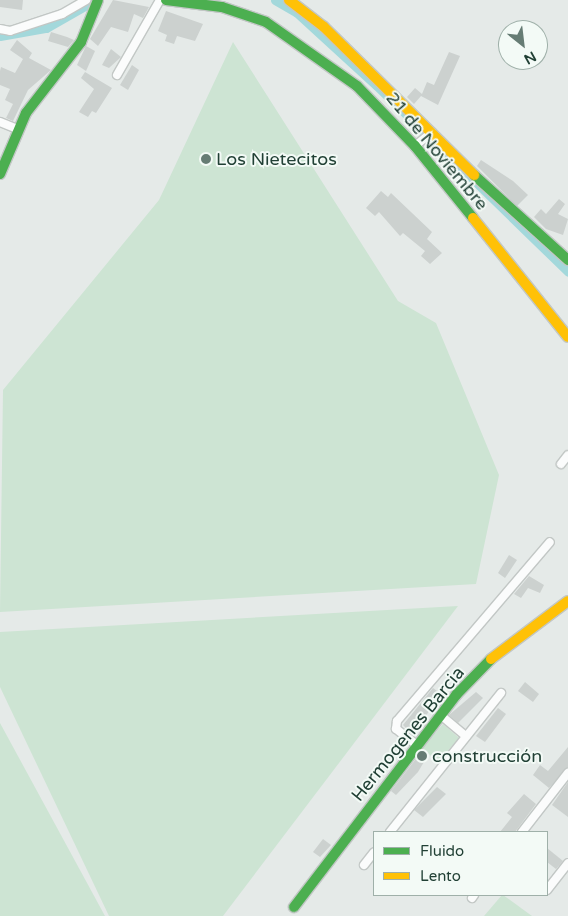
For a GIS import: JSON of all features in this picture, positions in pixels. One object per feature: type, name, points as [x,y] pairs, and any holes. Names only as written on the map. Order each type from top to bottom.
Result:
[{"type":"street","points":[[0,29],[10,30],[62,14],[86,0]]},
{"type":"street","points":[[0,174],[17,129],[81,42],[98,0]]},
{"type":"street","points":[[116,75],[160,0]]},
{"type":"street","name":"21 de Noviembre","points":[[166,0],[222,7],[278,28],[357,86],[424,139],[568,337]]},
{"type":"street","points":[[289,0],[324,27],[424,139],[497,198],[568,260]]},
{"type":"street","points":[[0,122],[17,129]]},
{"type":"street","points":[[562,464],[568,455]]},
{"type":"street","points":[[418,746],[396,729],[397,721],[550,542]]},
{"type":"street","name":"Hermogenes Barcia","points":[[294,907],[418,746],[443,717],[456,696],[497,653],[568,601]]},
{"type":"street","points":[[391,831],[501,694]]},
{"type":"street","points":[[443,717],[466,736]]},
{"type":"street","points":[[523,831],[568,773]]},
{"type":"street","points":[[364,865],[373,853]]},
{"type":"street","points":[[548,889],[568,863]]},
{"type":"green space","points":[[233,42],[398,301],[436,323],[499,475],[476,584],[0,612],[3,390],[159,200]]},
{"type":"green space","points":[[458,606],[223,916],[109,916],[0,687],[0,632]]},
{"type":"green space","points":[[0,723],[105,916],[0,916]]},
{"type":"green space","points":[[443,724],[459,738],[438,762],[422,748]]},
{"type":"green space","points":[[501,896],[504,896],[532,916],[484,916]]},
{"type":"building","points":[[0,0],[23,0],[22,10],[0,7]]},
{"type":"building","points":[[113,0],[149,7],[143,18],[134,14],[128,32],[111,27],[98,46],[90,39]]},
{"type":"building","points":[[166,11],[203,24],[195,41],[177,36],[174,44],[165,41],[167,35],[158,31]]},
{"type":"building","points":[[51,32],[74,40],[68,47],[48,41]]},
{"type":"building","points":[[17,40],[32,53],[29,58],[51,70],[28,90],[13,121],[6,118],[13,104],[5,100],[10,89],[0,85],[0,71],[1,67],[15,73],[23,59],[10,50]]},
{"type":"building","points":[[86,46],[95,51],[86,71],[77,65]]},
{"type":"building","points":[[111,49],[121,57],[109,68],[102,65]]},
{"type":"building","points":[[449,52],[460,56],[438,105],[421,96],[414,104],[407,97],[415,88],[422,94],[427,82],[434,85]]},
{"type":"building","points":[[132,65],[139,70],[128,90],[120,85]]},
{"type":"building","points":[[85,72],[112,88],[96,113],[92,111],[88,117],[79,112],[94,89],[81,78]]},
{"type":"building","points":[[481,160],[513,181],[528,195],[517,206],[477,166]]},
{"type":"building","points":[[381,191],[388,197],[391,193],[432,232],[427,239],[442,253],[430,264],[421,256],[425,251],[403,233],[400,236],[379,212],[375,216],[366,208]]},
{"type":"building","points":[[559,199],[565,204],[558,214],[568,219],[563,235],[546,229],[534,217],[541,209],[546,214]]},
{"type":"building","points":[[509,555],[517,560],[505,578],[498,573]]},
{"type":"building","points":[[529,576],[544,585],[540,593],[528,588],[521,598],[514,594]]},
{"type":"building","points":[[525,682],[539,694],[533,702],[518,691]]},
{"type":"building","points":[[433,688],[441,694],[425,717],[429,719],[413,735],[403,725]]},
{"type":"building","points":[[476,692],[483,698],[458,723],[449,715]]},
{"type":"building","points":[[498,708],[506,714],[485,742],[476,736]]},
{"type":"building","points":[[568,747],[568,767],[549,788],[533,775],[540,765],[548,771]]},
{"type":"building","points":[[422,751],[428,755],[418,772],[396,795],[391,791]]},
{"type":"building","points":[[568,782],[568,817],[552,805]]},
{"type":"building","points":[[437,787],[446,794],[423,817],[414,810]]},
{"type":"building","points":[[524,794],[536,804],[516,831],[501,831],[512,817],[507,813]]},
{"type":"building","points":[[323,839],[331,845],[320,857],[313,852]]},
{"type":"building","points":[[548,849],[563,861],[556,869],[548,863]]},
{"type":"waterway","points":[[0,36],[46,28],[95,0]]},
{"type":"waterway","points":[[275,0],[296,12],[376,85],[568,272]]},
{"type":"traffic: fast","points":[[0,174],[26,113],[81,42],[98,0]]},
{"type":"traffic: fast","points":[[166,0],[222,7],[266,22],[357,86],[415,146],[473,218]]},
{"type":"traffic: fast","points":[[474,175],[568,260]]},
{"type":"traffic: fast","points":[[294,907],[456,695],[491,659]]},
{"type":"traffic: slow","points":[[289,0],[324,27],[474,175]]},
{"type":"traffic: slow","points":[[473,218],[568,337]]},
{"type":"traffic: slow","points":[[491,659],[568,601]]},
{"type":"place","name":"Los Nietecitos","points":[[206,159]]},
{"type":"place","name":"construcción","points":[[422,756]]}]
